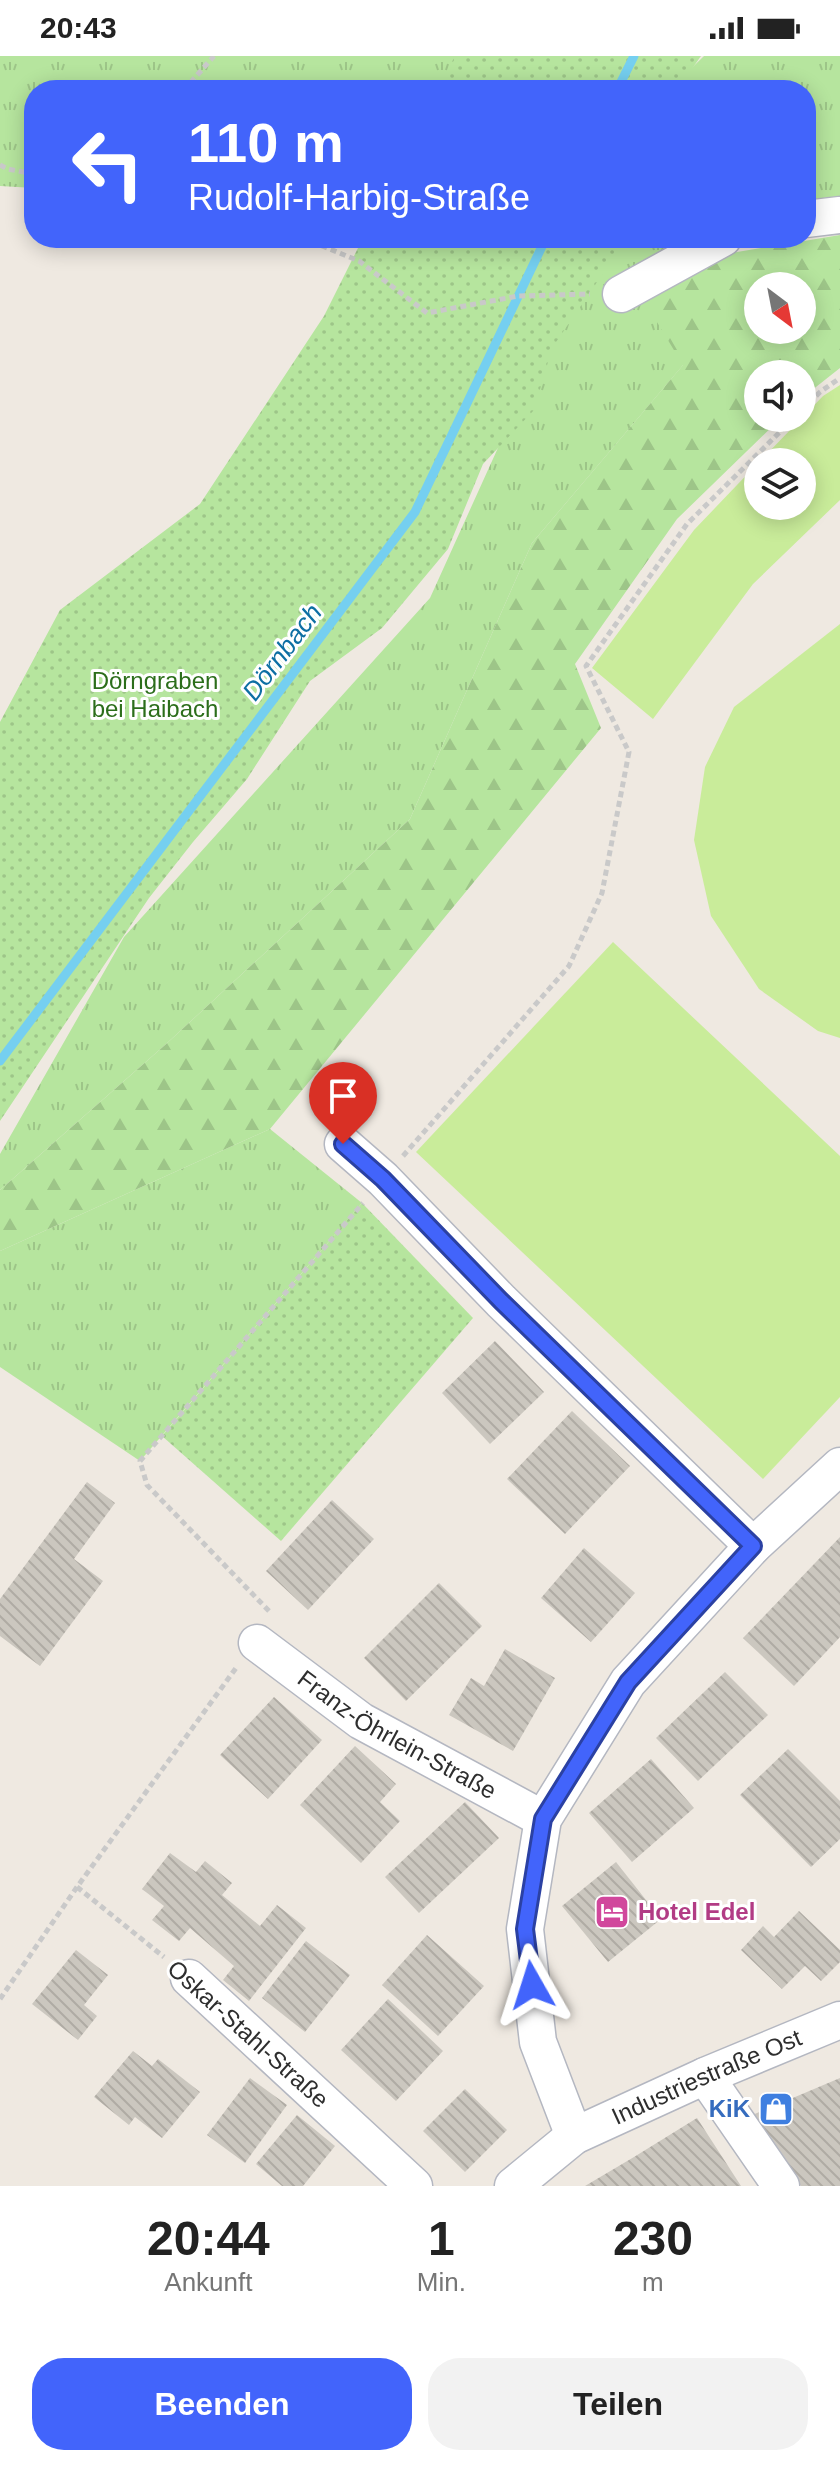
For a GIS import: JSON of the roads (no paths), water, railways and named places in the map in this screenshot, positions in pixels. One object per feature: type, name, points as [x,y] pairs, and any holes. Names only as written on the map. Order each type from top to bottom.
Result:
[{"type":"street","points":[[816,218],[840,215]]},
{"type":"street","points":[[621,294],[705,248]]},
{"type":"street","points":[[343,1144],[383,1179],[501,1301],[753,1546]]},
{"type":"street","points":[[574,2136],[538,2042],[525,1929],[543,1819],[628,1682],[753,1546],[840,1466]]},
{"type":"street","name":"Franz-Öhrlein-Straße","points":[[257,1643],[361,1721],[543,1819]]},
{"type":"street","name":"Oskar-Stahl-Straße","points":[[189,1978],[414,2186]]},
{"type":"street","name":"Industriestraße Ost","points":[[513,2186],[574,2136],[705,2076],[840,2020]]},
{"type":"street","points":[[705,2076],[781,2186]]},
{"type":"waterway","name":"Dörnbach","points":[[622,80],[634,56]]},
{"type":"waterway","name":"Dörnbach","points":[[0,1061],[415,512],[541,248]]},
{"type":"place","name":"Hotel Edel","points":[[612,1912]]},
{"type":"place","name":"KiK","points":[[776,2109]]},
{"type":"park label","name":"Dörngraben bei Haibach","points":[[155,695]]}]
